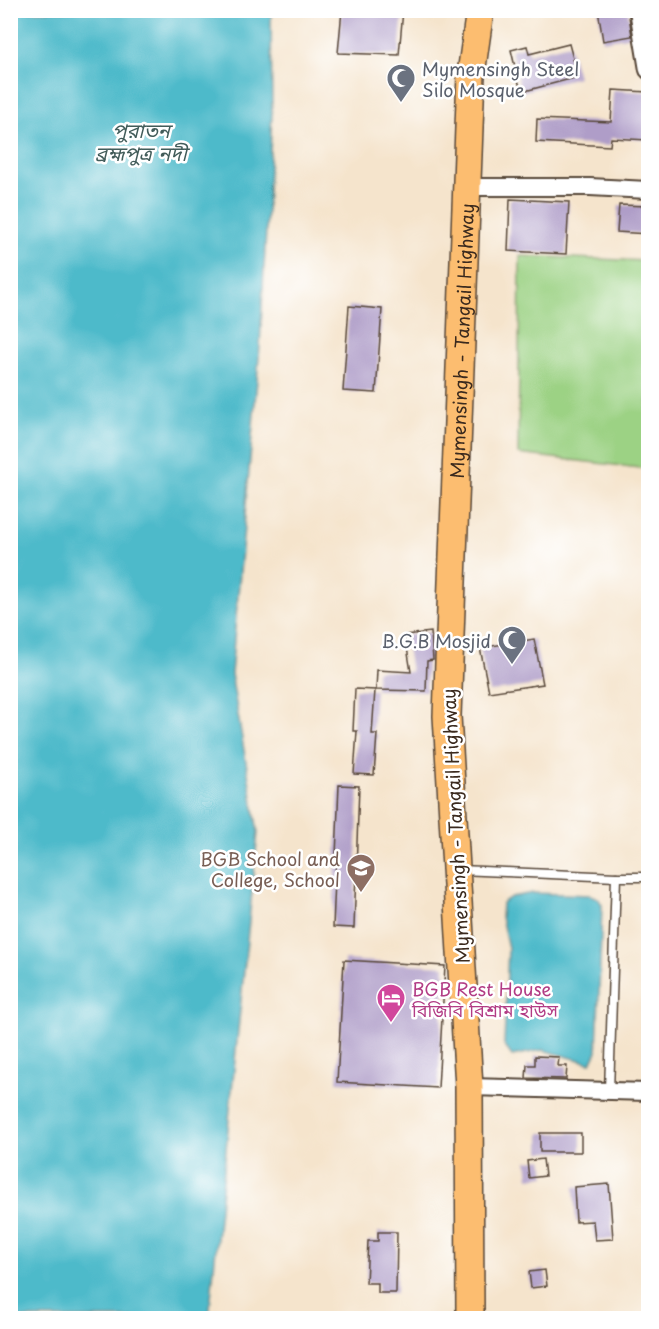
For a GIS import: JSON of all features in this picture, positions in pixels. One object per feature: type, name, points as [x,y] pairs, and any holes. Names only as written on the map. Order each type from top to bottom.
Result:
[{"type":"highway","name":"Mymensingh - Tangail Highway","points":[[470,1318],[469,1088],[447,716],[471,74],[480,10]]},
{"type":"street","points":[[638,10],[648,70]]},
{"type":"street","points":[[467,187],[590,187],[648,190]]},
{"type":"street","points":[[469,1088],[648,1092]]},
{"type":"lane","points":[[455,870],[648,877]]},
{"type":"lane","points":[[609,1091],[616,877]]},
{"type":"green space","points":[[520,256],[648,261],[648,469],[518,454]]},
{"type":"water","name":"পুরাতন ব্রহ্মপুত্র নদী","points":[[10,11],[271,11],[272,114],[260,346],[231,674],[258,832],[209,1318],[11,1318]]},
{"type":"water","points":[[533,893],[590,895],[598,898],[602,905],[597,1051],[591,1063],[543,1050],[512,1056],[504,1045],[508,948],[501,917],[502,903],[511,897]]},
{"type":"building","points":[[342,10],[403,10],[399,55],[338,53]]},
{"type":"building","points":[[598,10],[628,10],[632,36],[603,41]]},
{"type":"building","points":[[569,44],[578,77],[521,92],[511,50],[527,46],[529,54]]},
{"type":"building","points":[[613,90],[648,92],[648,140],[611,138],[610,146],[536,142],[537,119],[611,122]]},
{"type":"building","points":[[510,199],[569,202],[566,254],[508,251]]},
{"type":"building","points":[[619,205],[648,206],[648,234],[617,232]]},
{"type":"building","points":[[349,306],[382,309],[376,393],[343,391]]},
{"type":"building","points":[[431,632],[433,660],[427,661],[426,691],[376,690],[377,670],[411,672],[405,635]]},
{"type":"building","name":"B.G.B Mosjid","points":[[534,639],[543,684],[489,692],[480,648]]},
{"type":"building","points":[[355,689],[375,690],[372,734],[377,734],[374,775],[354,774],[357,731],[353,731]]},
{"type":"building","points":[[339,785],[359,786],[354,928],[333,927]]},
{"type":"building","name":"BGB Rest House বিজিবি বিশ্রাম হাউস","points":[[344,960],[445,966],[438,1088],[337,1082]]},
{"type":"building","points":[[535,1056],[559,1057],[558,1066],[567,1066],[566,1079],[526,1078],[527,1065],[535,1065]]},
{"type":"building","points":[[540,1133],[581,1133],[581,1152],[540,1152]]},
{"type":"building","points":[[543,1159],[545,1176],[529,1178],[527,1161]]},
{"type":"building","points":[[609,1184],[613,1239],[595,1240],[593,1221],[576,1222],[574,1187]]},
{"type":"building","points":[[378,1232],[397,1232],[396,1293],[378,1293],[378,1283],[366,1283],[368,1241],[378,1241]]},
{"type":"building","points":[[545,1270],[547,1286],[531,1288],[529,1272]]},
{"type":"place","name":"Mymensingh Steel Silo Mosque","points":[[401,104]]},
{"type":"place","name":"B.G.B Mosjid","points":[[512,666]]},
{"type":"place","name":"BGB School and College, School","points":[[361,894]]},
{"type":"place","name":"BGB Rest House বিজিবি বিশ্রাম হাউস","points":[[391,1024]]}]
